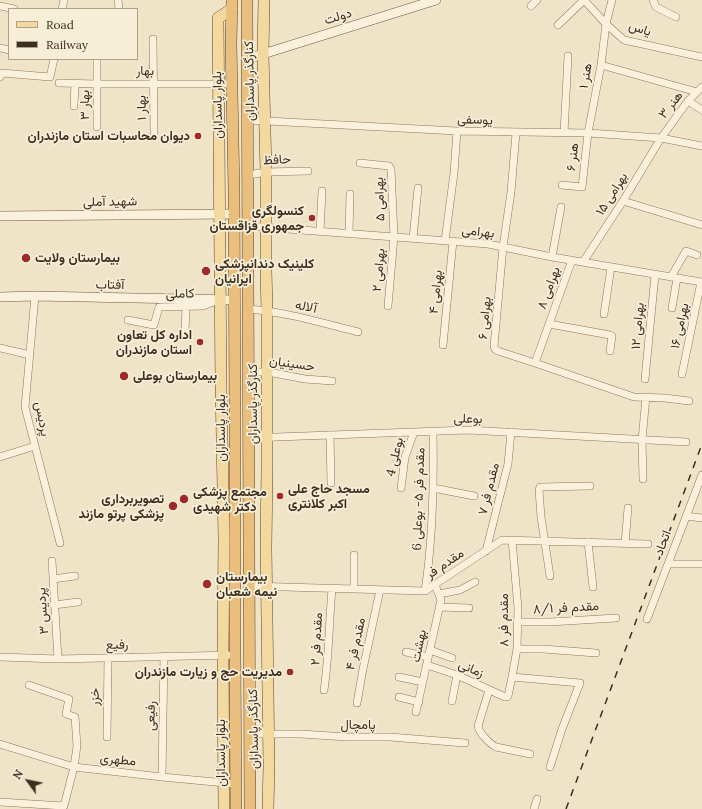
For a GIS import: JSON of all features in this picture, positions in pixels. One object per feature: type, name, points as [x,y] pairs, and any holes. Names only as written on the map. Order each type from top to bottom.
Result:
[{"type":"highway","points":[[247,0],[256,19],[247,59],[250,809]]},
{"type":"highway","name":"بلوار پاسداران","points":[[232,5],[236,809]]},
{"type":"main road","name":"کنارگذر پاسداران","points":[[264,0],[256,19],[263,54],[266,172],[268,372],[268,809]]},
{"type":"main road","name":"دولت","points":[[247,59],[436,0]]},
{"type":"main road","points":[[224,809],[224,539],[220,299],[218,18],[232,5]]},
{"type":"main road","name":"شهید آملی","points":[[0,216],[233,214]]},
{"type":"main road","name":"آفتاب","points":[[0,297],[35,296],[234,300]]},
{"type":"street","points":[[531,6],[537,0]]},
{"type":"street","points":[[558,25],[584,0]]},
{"type":"street","name":"یاس","points":[[584,0],[606,24],[624,40],[702,57]]},
{"type":"street","name":"هنر ۱","points":[[588,133],[601,65],[606,24],[612,4],[617,0]]},
{"type":"street","points":[[653,0],[656,6],[676,17]]},
{"type":"street","name":"بهار ۱","points":[[153,39],[154,132]]},
{"type":"street","points":[[218,44],[231,44]]},
{"type":"street","points":[[564,133],[568,56]]},
{"type":"street","points":[[0,77],[2,72],[50,77],[54,60]]},
{"type":"street","name":"بهار ۳","points":[[97,60],[97,127]]},
{"type":"street","points":[[601,65],[696,92]]},
{"type":"street","name":"بهار","points":[[59,83],[232,84]]},
{"type":"street","points":[[74,106],[75,83]]},
{"type":"street","name":"هنر ۳","points":[[660,138],[688,101],[702,87]]},
{"type":"street","points":[[688,101],[702,110]]},
{"type":"street","name":"یوسفی","points":[[248,120],[457,131],[588,133],[660,138],[702,146]]},
{"type":"street","points":[[444,241],[452,187],[457,131]]},
{"type":"street","name":"بهرامی ۶","points":[[516,133],[511,192],[503,247],[494,346],[495,349],[634,397],[665,398],[689,401]]},
{"type":"street","name":"هنر ۶","points":[[562,185],[582,187],[588,133]]},
{"type":"street","name":"بهرامی ۱۵","points":[[583,262],[623,201],[660,138]]},
{"type":"street","name":"بهرامی ۵","points":[[360,163],[389,166],[391,168],[394,237]]},
{"type":"street","name":"حافظ","points":[[248,175],[266,172],[308,171]]},
{"type":"street","points":[[413,238],[418,188]]},
{"type":"street","points":[[320,231],[322,191]]},
{"type":"street","points":[[349,233],[350,194]]},
{"type":"street","points":[[623,201],[702,225]]},
{"type":"street","points":[[552,256],[561,207]]},
{"type":"street","name":"بهرامی","points":[[248,226],[488,244],[655,275],[702,282]]},
{"type":"street","name":"بهرامی ۲","points":[[388,306],[394,237]]},
{"type":"street","name":"بهرامی ۴","points":[[443,345],[453,241]]},
{"type":"street","points":[[672,308],[674,277],[686,251],[697,255]]},
{"type":"street","name":"بهرامی ۸","points":[[535,363],[572,260]]},
{"type":"street","points":[[604,314],[611,267]]},
{"type":"street","name":"بهرامی ۱۲","points":[[645,379],[655,275]]},
{"type":"street","name":"بهرامی ۱۶","points":[[682,374],[702,282]]},
{"type":"street","name":"پردیس","points":[[35,296],[25,407],[60,543]]},
{"type":"street","name":"کاملی","points":[[128,320],[154,325],[159,307],[203,306],[220,299]]},
{"type":"street","points":[[185,333],[186,306]]},
{"type":"street","name":"آلاله","points":[[248,309],[267,311],[320,322],[358,332]]},
{"type":"street","name":"بهرامی ۸","points":[[549,324],[610,335],[612,336],[610,351]]},
{"type":"street","points":[[0,348],[30,355]]},
{"type":"street","name":"حسینیان","points":[[248,372],[268,372],[305,379],[332,381]]},
{"type":"street","points":[[643,479],[642,440],[646,397]]},
{"type":"street","name":"بوعلی","points":[[249,438],[468,430],[686,442]]},
{"type":"street","name":"مقدم فر ۵- بوعلی 6","points":[[426,591],[433,488],[433,431]]},
{"type":"street","name":"بوعلی 4","points":[[401,488],[405,457],[414,432]]},
{"type":"street","name":"مقدم فر ۷","points":[[486,550],[508,464],[511,432]]},
{"type":"street","points":[[330,435],[331,483]]},
{"type":"street","points":[[0,457],[35,446]]},
{"type":"street","name":"اتحاد","points":[[647,619],[702,475]]},
{"type":"street","points":[[550,576],[541,517],[540,487],[590,486]]},
{"type":"street","points":[[433,488],[474,496]]},
{"type":"street","points":[[625,544],[628,508]]},
{"type":"street","points":[[686,516],[702,518]]},
{"type":"street","name":"مقدم فر","points":[[249,586],[426,591],[502,540],[648,544]]},
{"type":"street","name":"مقدم فر ۸","points":[[505,697],[507,698],[508,696],[517,649],[518,608],[512,540]]},
{"type":"street","points":[[588,542],[593,587]]},
{"type":"street","points":[[354,555],[354,589]]},
{"type":"street","name":"پردیس ۳","points":[[52,561],[58,659]]},
{"type":"street","points":[[668,564],[702,564]]},
{"type":"street","points":[[53,579],[75,576]]},
{"type":"street","points":[[439,594],[460,590],[475,582]]},
{"type":"street","name":"بهشت","points":[[416,712],[441,600],[435,585]]},
{"type":"street","name":"مقدم فر ۲","points":[[324,690],[328,666],[329,622],[332,589]]},
{"type":"street","name":"مقدم فر ۴","points":[[357,703],[380,590]]},
{"type":"street","points":[[54,605],[78,602]]},
{"type":"street","points":[[439,607],[469,608]]},
{"type":"street","name":"مقدم فر ۸/۱","points":[[517,622],[616,618]]},
{"type":"street","points":[[517,649],[543,649],[596,653]]},
{"type":"street","points":[[406,652],[452,658]]},
{"type":"street","name":"رفیع","points":[[0,657],[58,659],[235,655]]},
{"type":"street","name":"رفیعی","points":[[162,777],[164,656]]},
{"type":"street","name":"خزر","points":[[107,737],[108,658]]},
{"type":"street","name":"زمانی","points":[[427,665],[457,675],[505,697]]},
{"type":"street","points":[[452,701],[457,675]]},
{"type":"street","points":[[399,677],[423,682]]},
{"type":"street","points":[[512,677],[580,683],[550,767]]},
{"type":"street","points":[[0,802],[64,806],[74,767],[77,746],[75,717],[66,714],[69,699],[28,685]]},
{"type":"street","points":[[490,690],[478,726],[479,731],[496,747],[530,754]]},
{"type":"street","points":[[399,697],[419,702]]},
{"type":"street","name":"پامچال","points":[[250,734],[390,737],[465,743]]},
{"type":"street","name":"مطهری","points":[[0,744],[74,767],[236,784]]},
{"type":"street","points":[[534,809],[537,799]]},
{"type":"railway","points":[[566,809],[702,444]]},
{"type":"place","name":"دیوان محاسبات استان مازندران","points":[[198,136]]},
{"type":"place","name":"کنسولگری جمهوری قزاقستان","points":[[312,218]]},
{"type":"place","name":"بیمارستان ولایت","points":[[26,258]]},
{"type":"place","name":"کلینیک دندانپزشکی ایرانیان","points":[[206,271]]},
{"type":"place","name":"اداره کل تعاون استان مازندران","points":[[200,342]]},
{"type":"place","name":"بیمارستان بوعلی","points":[[124,376]]},
{"type":"place","name":"مسجد حاج علی اکبر کلانتری","points":[[280,496]]},
{"type":"place","name":"مجتمع پزشکی دکتر شهیدی","points":[[184,499]]},
{"type":"place","name":"تصویربرداری پزشکی پرتو مازند","points":[[173,506]]},
{"type":"place","name":"بیمارستان نیمه شعبان","points":[[207,584]]},
{"type":"place","name":"مدیریت حج و زیارت مازندران","points":[[290,672]]}]
